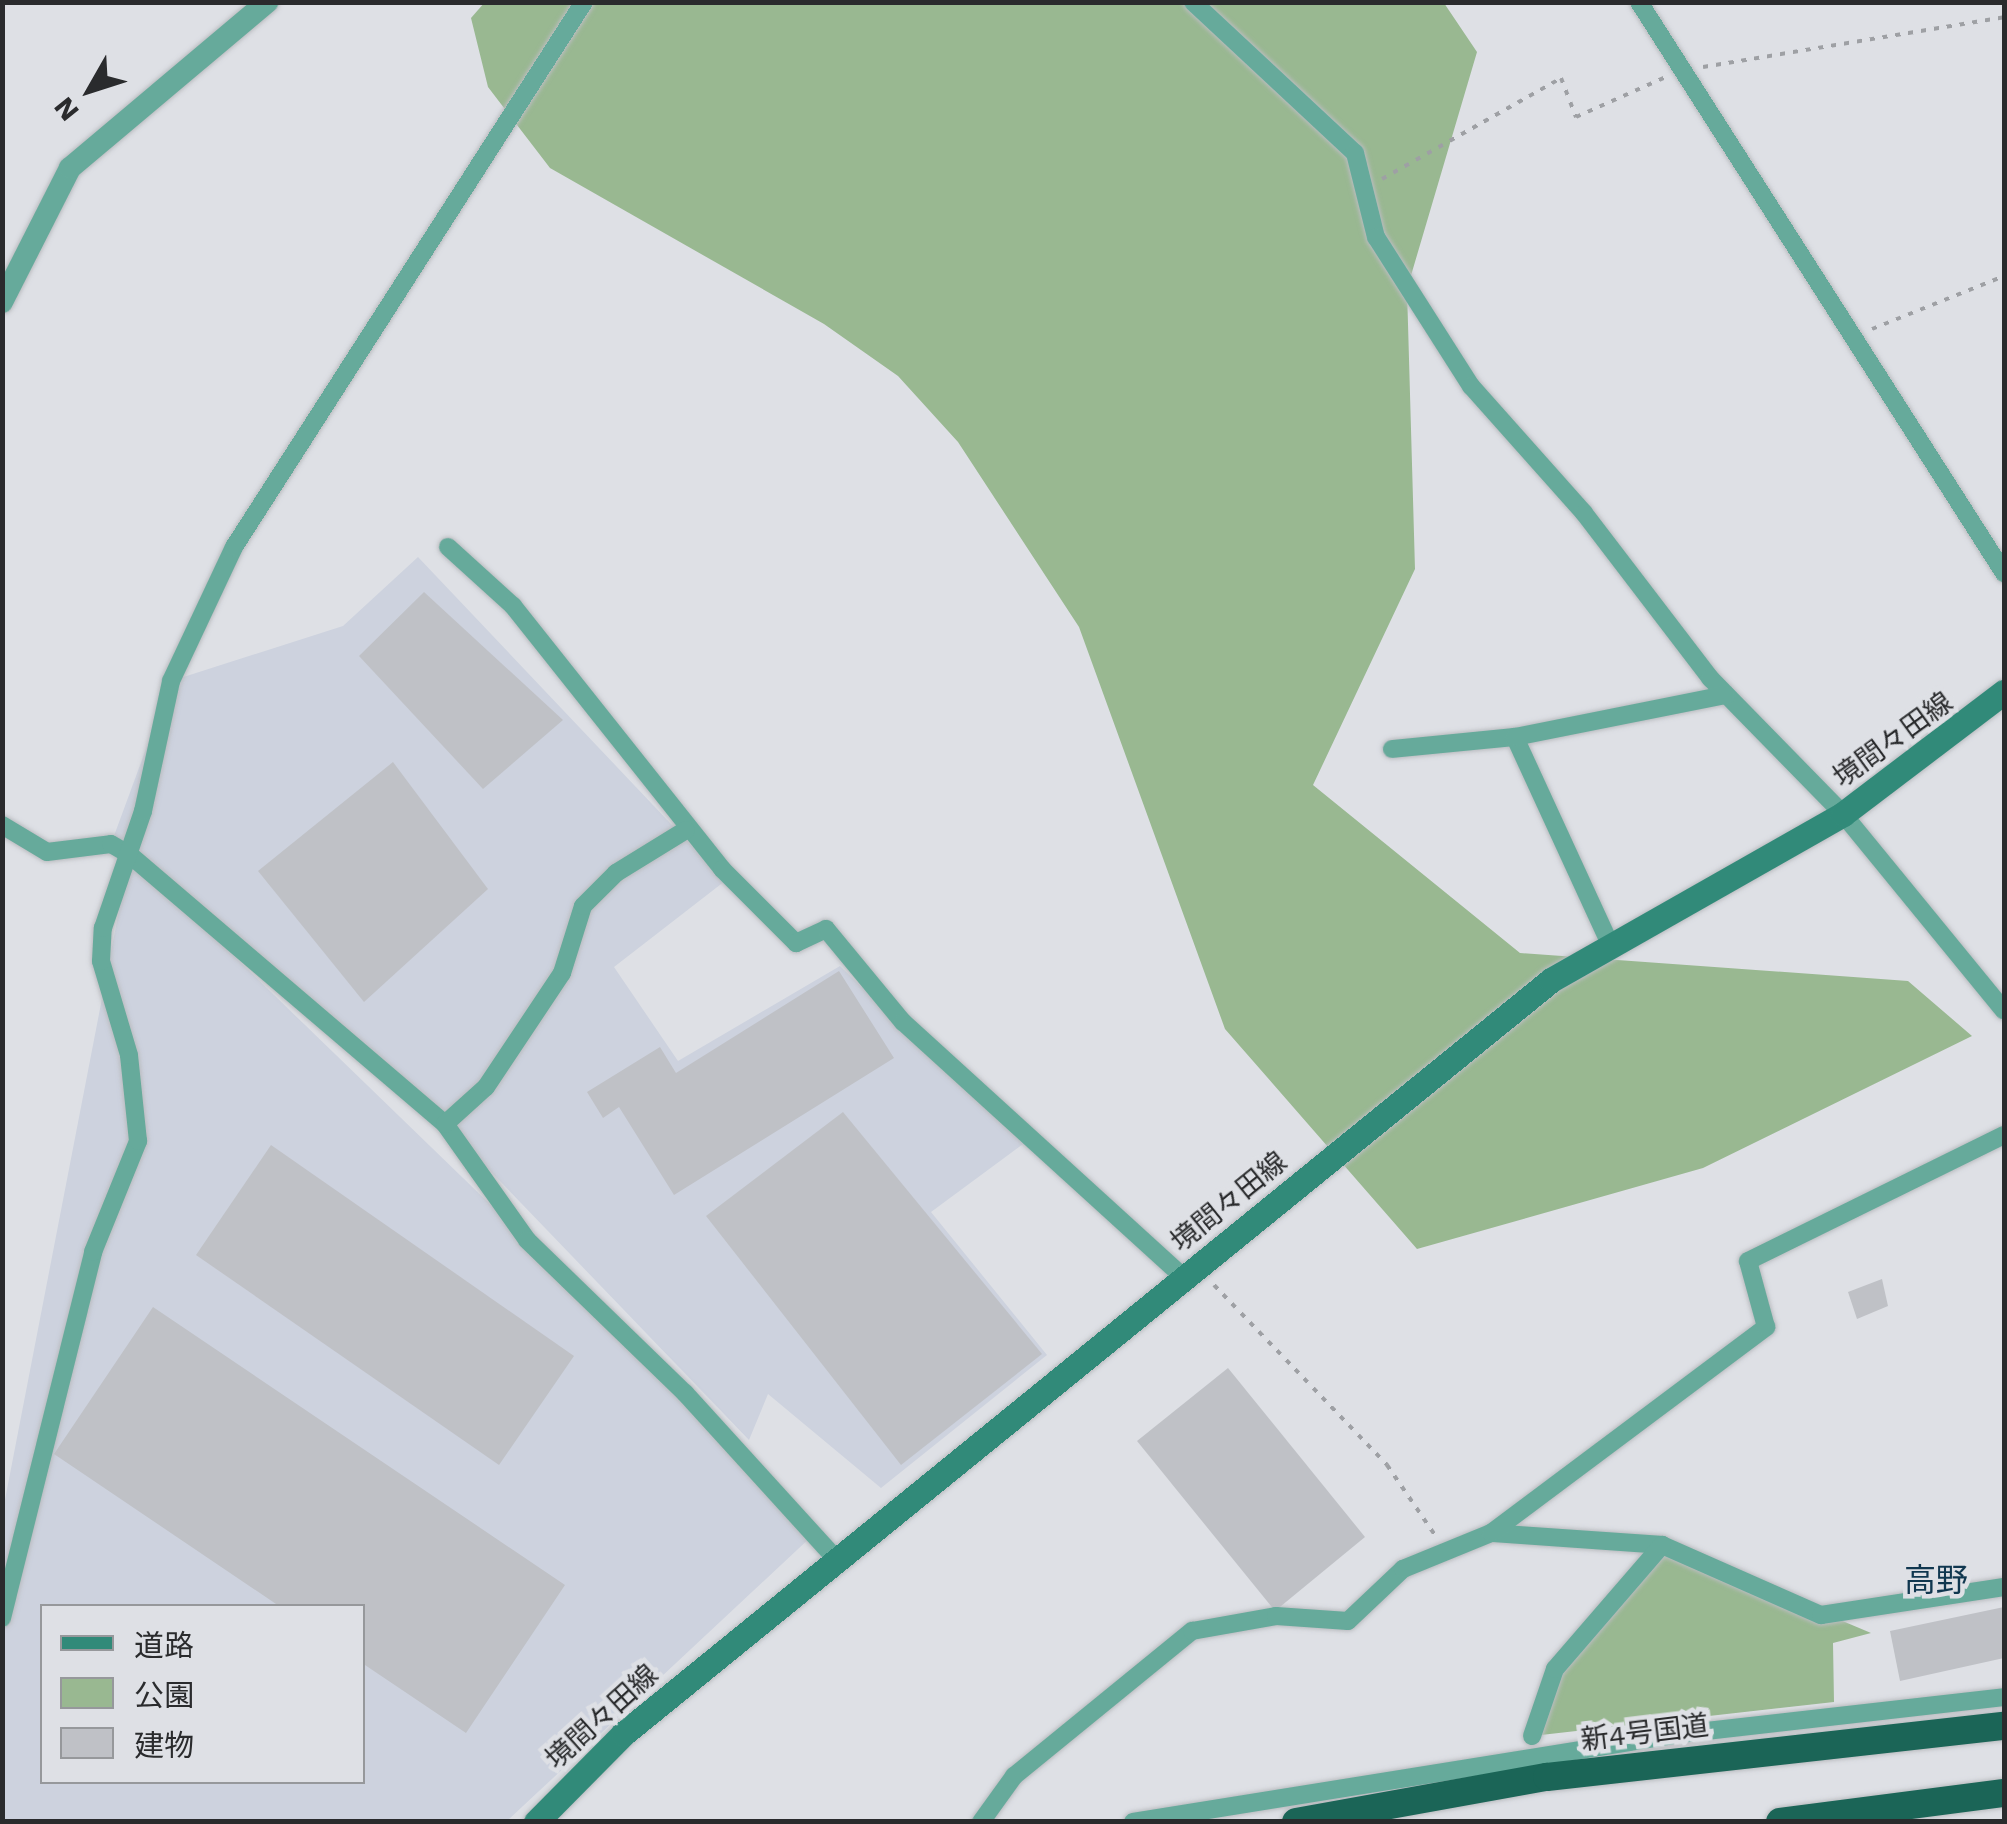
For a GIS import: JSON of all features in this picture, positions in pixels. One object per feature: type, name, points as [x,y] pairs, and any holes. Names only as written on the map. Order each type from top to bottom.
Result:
[{"type":"highway","name":"新4号国道","points":[[1296,1822],[1548,1777],[2004,1726]]},
{"type":"highway","points":[[1780,1822],[2004,1793]]},
{"type":"main road","name":"境間々田線","points":[[536,1822],[623,1734],[1551,980],[1843,814],[2004,692]]},
{"type":"street","points":[[2,302],[70,168],[266,2]]},
{"type":"street","points":[[2,1618],[93,1252],[138,1141],[132,1071],[101,961],[171,681],[234,547],[584,2]]},
{"type":"street","points":[[1193,2],[1328,123],[1355,153],[1376,237],[1471,386],[1726,695],[1843,814],[2004,1012]]},
{"type":"street","points":[[1639,2],[1850,338],[2004,573]]},
{"type":"street","points":[[448,547],[513,606],[686,830],[796,943],[826,929],[903,1022],[1190,1272]]},
{"type":"street","points":[[1392,749],[1516,737],[1726,695]]},
{"type":"street","points":[[1516,737],[1610,944]]},
{"type":"street","points":[[2,825],[47,852],[111,844],[130,855],[444,1124],[527,1240],[836,1559]]},
{"type":"street","points":[[444,1124],[486,1086],[562,973],[583,906],[616,873],[686,830]]},
{"type":"street","points":[[981,1822],[1014,1776],[1192,1631],[1276,1616],[1348,1621],[1404,1569],[1492,1533],[1766,1327],[1748,1261],[2004,1135]]},
{"type":"street","points":[[1492,1533],[1662,1545],[1822,1615],[2004,1588]]},
{"type":"street","points":[[1532,1736],[1555,1669],[1662,1545]]},
{"type":"street","points":[[1133,1822],[1228,1799],[1680,1734],[2004,1697]]},
{"type":"path","points":[[1366,190],[1561,78],[1576,116],[1682,70],[2004,17]]},
{"type":"path","points":[[1850,338],[2004,276]]},
{"type":"path","points":[[1190,1272],[1387,1466],[1447,1552]]},
{"type":"shaded area","points":[[418,557],[725,881],[614,967],[678,1061],[840,966],[1023,1144],[931,1212],[1047,1355],[881,1488],[768,1394],[749,1440],[445,1124],[177,901],[685,1393],[813,1535],[507,1821],[3,1822],[3,1510],[129,859],[111,844],[171,681],[343,626]]},
{"type":"green space","points":[[485,2],[1444,3],[1477,52],[1407,289],[1415,569],[1313,785],[1520,953],[1908,981],[1972,1036],[1703,1168],[1417,1249],[1225,1029],[1079,627],[958,442],[898,376],[824,324],[550,168],[488,87],[471,18]]},
{"type":"green space","points":[[1662,1545],[1871,1633],[1833,1643],[1834,1702],[1532,1736],[1555,1669]]},
{"type":"building","points":[[424,592],[563,720],[483,789],[359,656]]},
{"type":"building","points":[[393,762],[488,889],[364,1002],[258,871]]},
{"type":"building","points":[[839,971],[894,1058],[674,1195],[619,1107],[603,1118],[587,1092],[660,1047],[676,1073]]},
{"type":"building","points":[[843,1112],[1042,1354],[901,1465],[706,1216]]},
{"type":"building","points":[[271,1145],[574,1356],[499,1465],[196,1255]]},
{"type":"building","points":[[1882,1279],[1888,1306],[1857,1319],[1848,1292]]},
{"type":"building","points":[[153,1307],[565,1585],[466,1733],[365,1665],[365,1604],[276,1604],[54,1454]]},
{"type":"building","points":[[1228,1368],[1365,1537],[1275,1611],[1137,1441]]},
{"type":"building","points":[[2004,1607],[2004,1658],[1900,1681],[1890,1631]]},
{"type":"district","name":"高野","points":[[1936,1580]]}]
